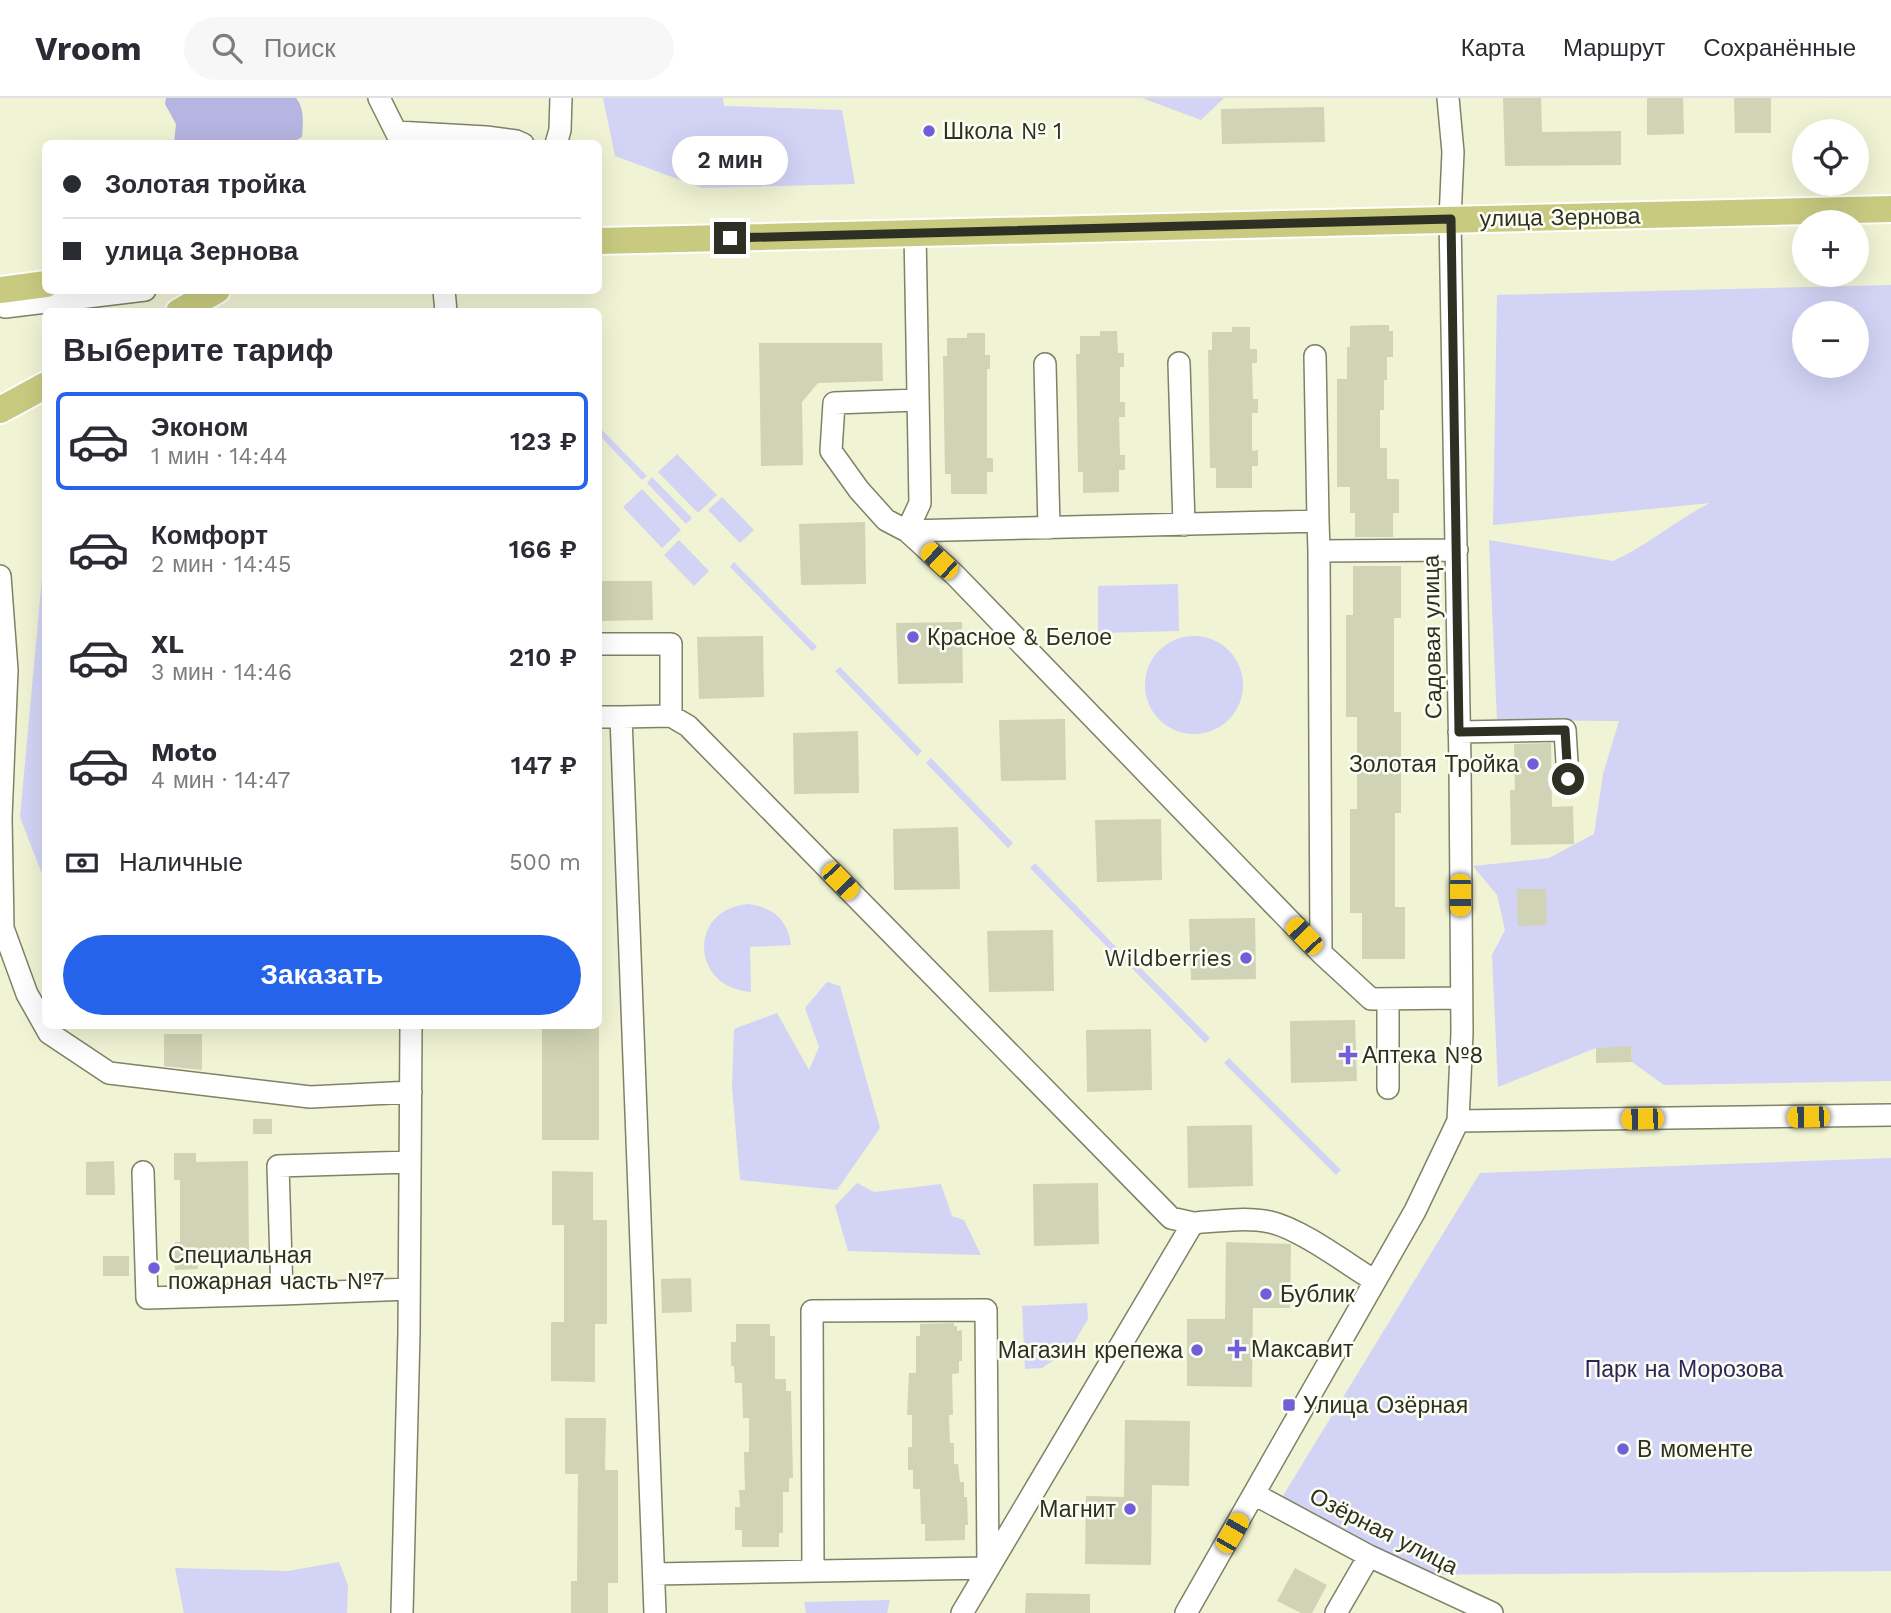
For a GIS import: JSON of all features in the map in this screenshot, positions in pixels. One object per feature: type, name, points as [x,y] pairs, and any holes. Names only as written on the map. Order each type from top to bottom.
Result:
[{"type":"main road","name":"улица Зернова","points":[[602,241],[1891,209]]},
{"type":"main road","points":[[0,289],[42,284]]},
{"type":"main road","points":[[186,308],[210,294]]},
{"type":"main road","points":[[0,410],[42,387]]},
{"type":"street","points":[[379,98],[399,138],[454,140]]},
{"type":"street","points":[[557,140],[561,98]]},
{"type":"street","name":"Садовая улица","points":[[1186,1613],[1415,1211],[1458,1121],[1462,1033],[1451,219],[1453,152],[1448,98]]},
{"type":"street","points":[[907,531],[920,503],[915,232]]},
{"type":"street","points":[[0,304],[5,306],[110,294]]},
{"type":"street","points":[[1315,356],[1321,953]]},
{"type":"street","points":[[1179,363],[1184,525]]},
{"type":"street","points":[[1045,365],[1049,528]]},
{"type":"street","points":[[918,400],[834,403],[831,451],[859,490],[886,520],[907,531],[955,575],[1321,953],[1371,999],[1461,998]]},
{"type":"street","points":[[907,531],[1318,521]]},
{"type":"street","points":[[1319,551],[1457,550]]},
{"type":"street","points":[[0,576],[3,670],[3,928],[27,994],[42,1021]]},
{"type":"street","points":[[602,644],[671,644],[671,716]]},
{"type":"street","points":[[602,717],[671,716],[688,726],[1171,1218],[1193,1223],[1257,1220],[1273,1223],[1295,1232],[1375,1281]]},
{"type":"street","points":[[621,717],[655,1613]]},
{"type":"street","points":[[1459,732],[1565,730],[1568,779]]},
{"type":"street","points":[[1388,999],[1388,1088]]},
{"type":"street","points":[[47,1029],[109,1073],[310,1097],[411,1091]]},
{"type":"street","points":[[402,1613],[411,1029]]},
{"type":"street","points":[[1458,1121],[1891,1115]]},
{"type":"street","points":[[282,1294],[278,1166],[410,1162]]},
{"type":"street","points":[[143,1172],[147,1298],[409,1289]]},
{"type":"street","points":[[962,1613],[1193,1223]]},
{"type":"street","points":[[813,1571],[812,1311],[986,1310],[988,1568]]},
{"type":"street","name":"Озёрная улица","points":[[1254,1494],[1369,1556],[1492,1613]]},
{"type":"street","points":[[1336,1613],[1369,1556]]},
{"type":"street","points":[[654,1574],[988,1568]]},
{"type":"green space","points":[[603,98],[723,98],[724,106],[842,110],[855,184],[702,188],[615,156]]},
{"type":"green space","points":[[1142,98],[1224,98],[1201,120]]},
{"type":"green space","points":[[1891,285],[1891,1081],[1664,1085],[1632,1062],[1631,1047],[1596,1048],[1498,1087],[1492,955],[1505,930],[1497,895],[1473,866],[1549,858],[1594,834],[1603,774],[1619,721],[1497,720],[1489,540],[1613,561],[1710,503],[1493,525],[1497,295]]},
{"type":"green space","points":[[602,430],[647,476],[642,480],[602,438]]},
{"type":"green space","points":[[677,454],[717,495],[698,513],[658,472]]},
{"type":"green space","points":[[652,477],[692,518],[686,524],[647,483]]},
{"type":"green space","points":[[642,489],[681,530],[662,548],[623,507]]},
{"type":"green space","points":[[722,497],[754,530],[740,543],[708,510]]},
{"type":"green space","points":[[679,540],[709,571],[694,586],[664,555]]},
{"type":"green space","points":[[734,562],[817,647],[812,651],[730,567]]},
{"type":"green space","points":[[42,578],[42,874],[20,817]]},
{"type":"green space","points":[[1178,584],[1179,631],[1098,633],[1098,586]]},
{"type":"green space","points":[[1194,636],[1213,640],[1228,651],[1239,666],[1243,685],[1239,704],[1228,719],[1213,730],[1194,734],[1175,730],[1160,719],[1149,704],[1145,685],[1149,666],[1160,651],[1175,640]]},
{"type":"green space","points":[[840,667],[922,751],[917,756],[835,671]]},
{"type":"green space","points":[[931,758],[1013,843],[1008,848],[926,763]]},
{"type":"green space","points":[[1035,863],[1117,948],[1112,952],[1030,868]]},
{"type":"green space","points":[[748,904],[765,908],[778,916],[787,928],[791,945],[750,947],[751,992],[731,987],[716,977],[707,964],[704,948],[706,933],[715,919],[728,909]]},
{"type":"green space","points":[[1127,954],[1210,1038],[1205,1043],[1123,959]]},
{"type":"green space","points":[[827,982],[840,986],[880,1128],[837,1190],[740,1180],[732,1087],[734,1029],[777,1013],[809,1070],[819,1047],[805,1008]]},
{"type":"green space","points":[[1229,1058],[1341,1170],[1336,1175],[1224,1063]]},
{"type":"green space","name":"Парк на Морозова","points":[[1891,1158],[1891,1571],[1394,1575],[1281,1499],[1480,1173]]},
{"type":"green space","points":[[857,1183],[874,1192],[941,1184],[952,1216],[964,1220],[981,1255],[848,1251],[835,1206]]},
{"type":"green space","points":[[1087,1303],[1088,1319],[1071,1348],[1042,1368],[1025,1369],[1022,1306]]},
{"type":"green space","points":[[339,1562],[348,1585],[347,1613],[184,1613],[175,1568],[288,1571]]},
{"type":"green space","points":[[890,1600],[887,1613],[806,1613],[804,1602]]},
{"type":"shaded area","points":[[166,98],[296,98],[302,112],[302,137],[297,140],[174,140],[176,124],[165,104]]},
{"type":"building","points":[[1503,98],[1541,98],[1542,132],[1621,131],[1621,165],[1505,166]]},
{"type":"building","points":[[1647,98],[1683,98],[1684,134],[1647,135]]},
{"type":"building","points":[[1734,98],[1771,98],[1771,133],[1735,133]]},
{"type":"building","points":[[1324,107],[1325,142],[1222,144],[1221,109]]},
{"type":"building","points":[[1389,325],[1389,331],[1393,331],[1393,357],[1387,357],[1384,410],[1380,410],[1380,448],[1387,448],[1387,479],[1399,479],[1399,513],[1393,513],[1393,537],[1355,537],[1355,513],[1350,513],[1350,487],[1337,487],[1337,379],[1347,379],[1350,326]]},
{"type":"building","points":[[1232,327],[1250,327],[1250,349],[1257,349],[1257,363],[1252,363],[1253,399],[1258,399],[1258,413],[1252,413],[1252,451],[1258,450],[1258,466],[1252,466],[1252,488],[1216,488],[1216,468],[1210,468],[1208,350],[1212,350],[1212,332],[1232,332]]},
{"type":"building","points":[[1100,331],[1117,331],[1118,353],[1124,353],[1124,367],[1120,367],[1120,402],[1125,402],[1125,417],[1119,417],[1120,455],[1125,455],[1125,470],[1119,470],[1119,492],[1083,493],[1083,472],[1078,472],[1076,354],[1080,354],[1080,336],[1100,336]]},
{"type":"building","points":[[967,333],[985,333],[985,355],[990,355],[990,369],[987,369],[987,458],[993,458],[993,472],[987,472],[987,494],[951,494],[951,474],[945,474],[943,356],[947,356],[947,338],[967,338]]},
{"type":"building","points":[[759,343],[882,343],[883,381],[818,383],[802,402],[803,465],[761,466]]},
{"type":"building","points":[[865,522],[866,584],[801,585],[799,524]]},
{"type":"building","points":[[1353,566],[1401,566],[1401,618],[1394,618],[1394,712],[1401,712],[1401,813],[1395,813],[1395,907],[1405,907],[1405,959],[1362,959],[1362,913],[1350,913],[1350,809],[1357,809],[1357,717],[1346,717],[1346,615],[1353,615]]},
{"type":"building","points":[[602,581],[652,581],[653,620],[602,621]]},
{"type":"building","points":[[962,622],[963,683],[898,684],[896,623]]},
{"type":"building","points":[[763,636],[764,697],[699,699],[697,637]]},
{"type":"building","points":[[1065,719],[1066,780],[1001,781],[999,720]]},
{"type":"building","points":[[858,731],[859,793],[794,794],[793,733]]},
{"type":"building","points":[[1551,743],[1552,807],[1573,806],[1574,844],[1511,845],[1510,790],[1515,790],[1514,744]]},
{"type":"building","points":[[1161,819],[1162,880],[1097,882],[1095,820]]},
{"type":"building","points":[[958,827],[960,889],[894,890],[893,829]]},
{"type":"building","points":[[1517,889],[1546,889],[1547,925],[1518,926]]},
{"type":"building","points":[[1255,918],[1256,979],[1191,980],[1189,919]]},
{"type":"building","points":[[1053,930],[1054,991],[989,992],[987,931]]},
{"type":"building","points":[[1355,1020],[1357,1081],[1291,1083],[1290,1021]]},
{"type":"building","points":[[542,1029],[599,1029],[599,1140],[542,1140]]},
{"type":"building","points":[[1151,1029],[1152,1090],[1087,1092],[1086,1030]]},
{"type":"building","points":[[164,1034],[202,1034],[202,1070],[164,1066]]},
{"type":"building","points":[[1631,1046],[1632,1062],[1596,1063],[1596,1048]]},
{"type":"building","points":[[253,1119],[272,1119],[272,1134],[253,1134]]},
{"type":"building","points":[[1252,1125],[1253,1186],[1188,1188],[1187,1126]]},
{"type":"building","points":[[174,1153],[196,1153],[196,1162],[248,1161],[249,1258],[197,1259],[198,1269],[175,1270],[175,1242],[180,1242],[180,1180],[174,1180]]},
{"type":"building","points":[[114,1161],[115,1195],[86,1195],[86,1162]]},
{"type":"building","points":[[552,1171],[593,1172],[593,1220],[607,1220],[607,1324],[595,1324],[595,1382],[551,1381],[551,1322],[564,1322],[564,1225],[552,1225]]},
{"type":"building","points":[[1098,1183],[1099,1244],[1034,1246],[1033,1184]]},
{"type":"building","points":[[1226,1242],[1291,1244],[1290,1308],[1253,1308],[1252,1387],[1187,1386],[1187,1319],[1225,1319]]},
{"type":"building","points":[[103,1256],[129,1256],[129,1276],[103,1276]]},
{"type":"building","points":[[691,1278],[692,1312],[662,1313],[661,1279]]},
{"type":"building","points":[[954,1323],[957,1331],[962,1330],[962,1361],[959,1361],[959,1373],[952,1374],[953,1415],[949,1415],[950,1443],[954,1443],[954,1464],[958,1464],[960,1482],[964,1482],[968,1525],[965,1525],[965,1540],[925,1541],[925,1524],[921,1524],[920,1489],[913,1489],[913,1470],[908,1470],[908,1447],[912,1447],[912,1415],[907,1415],[909,1373],[916,1373],[916,1336],[920,1336],[920,1324]]},
{"type":"building","points":[[736,1324],[770,1324],[770,1336],[775,1336],[775,1379],[786,1379],[786,1391],[791,1391],[793,1478],[789,1478],[789,1492],[783,1492],[783,1533],[779,1533],[779,1547],[742,1547],[742,1530],[735,1530],[735,1507],[740,1507],[739,1490],[745,1490],[744,1452],[749,1452],[749,1418],[743,1418],[742,1383],[735,1383],[734,1366],[731,1366],[731,1342],[736,1342]]},
{"type":"building","points":[[565,1418],[606,1418],[605,1470],[618,1470],[618,1583],[608,1583],[608,1613],[571,1613],[571,1581],[577,1581],[578,1474],[565,1474]]},
{"type":"building","points":[[1125,1420],[1190,1421],[1189,1486],[1152,1485],[1151,1565],[1085,1564],[1086,1496],[1124,1497]]},
{"type":"building","points":[[1295,1568],[1327,1585],[1312,1613],[1301,1613],[1277,1601]]},
{"type":"building","points":[[1026,1593],[1090,1594],[1090,1613],[1025,1613]]},
{"type":"place","name":"Школа № 1","points":[[929,131]]},
{"type":"place","name":"Красное & Белое","points":[[913,637]]},
{"type":"place","name":"Золотая Тройка","points":[[1533,764]]},
{"type":"place","name":"Wildberries","points":[[1246,958]]},
{"type":"place","name":"Аптека №8","points":[[1348,1055]]},
{"type":"place","name":"Специальная пожарная часть №7","points":[[154,1268]]},
{"type":"place","name":"Бублик","points":[[1266,1294]]},
{"type":"place","name":"Максавит","points":[[1237,1349]]},
{"type":"place","name":"Магазин крепежа","points":[[1197,1350]]},
{"type":"place","name":"Улица Озёрная","points":[[1289,1405]]},
{"type":"place","name":"В моменте","points":[[1623,1449]]},
{"type":"place","name":"Магнит","points":[[1130,1509]]},
{"type":"route","points":[[730,238],[1451,219],[1459,732],[1565,730],[1568,779]]}]
